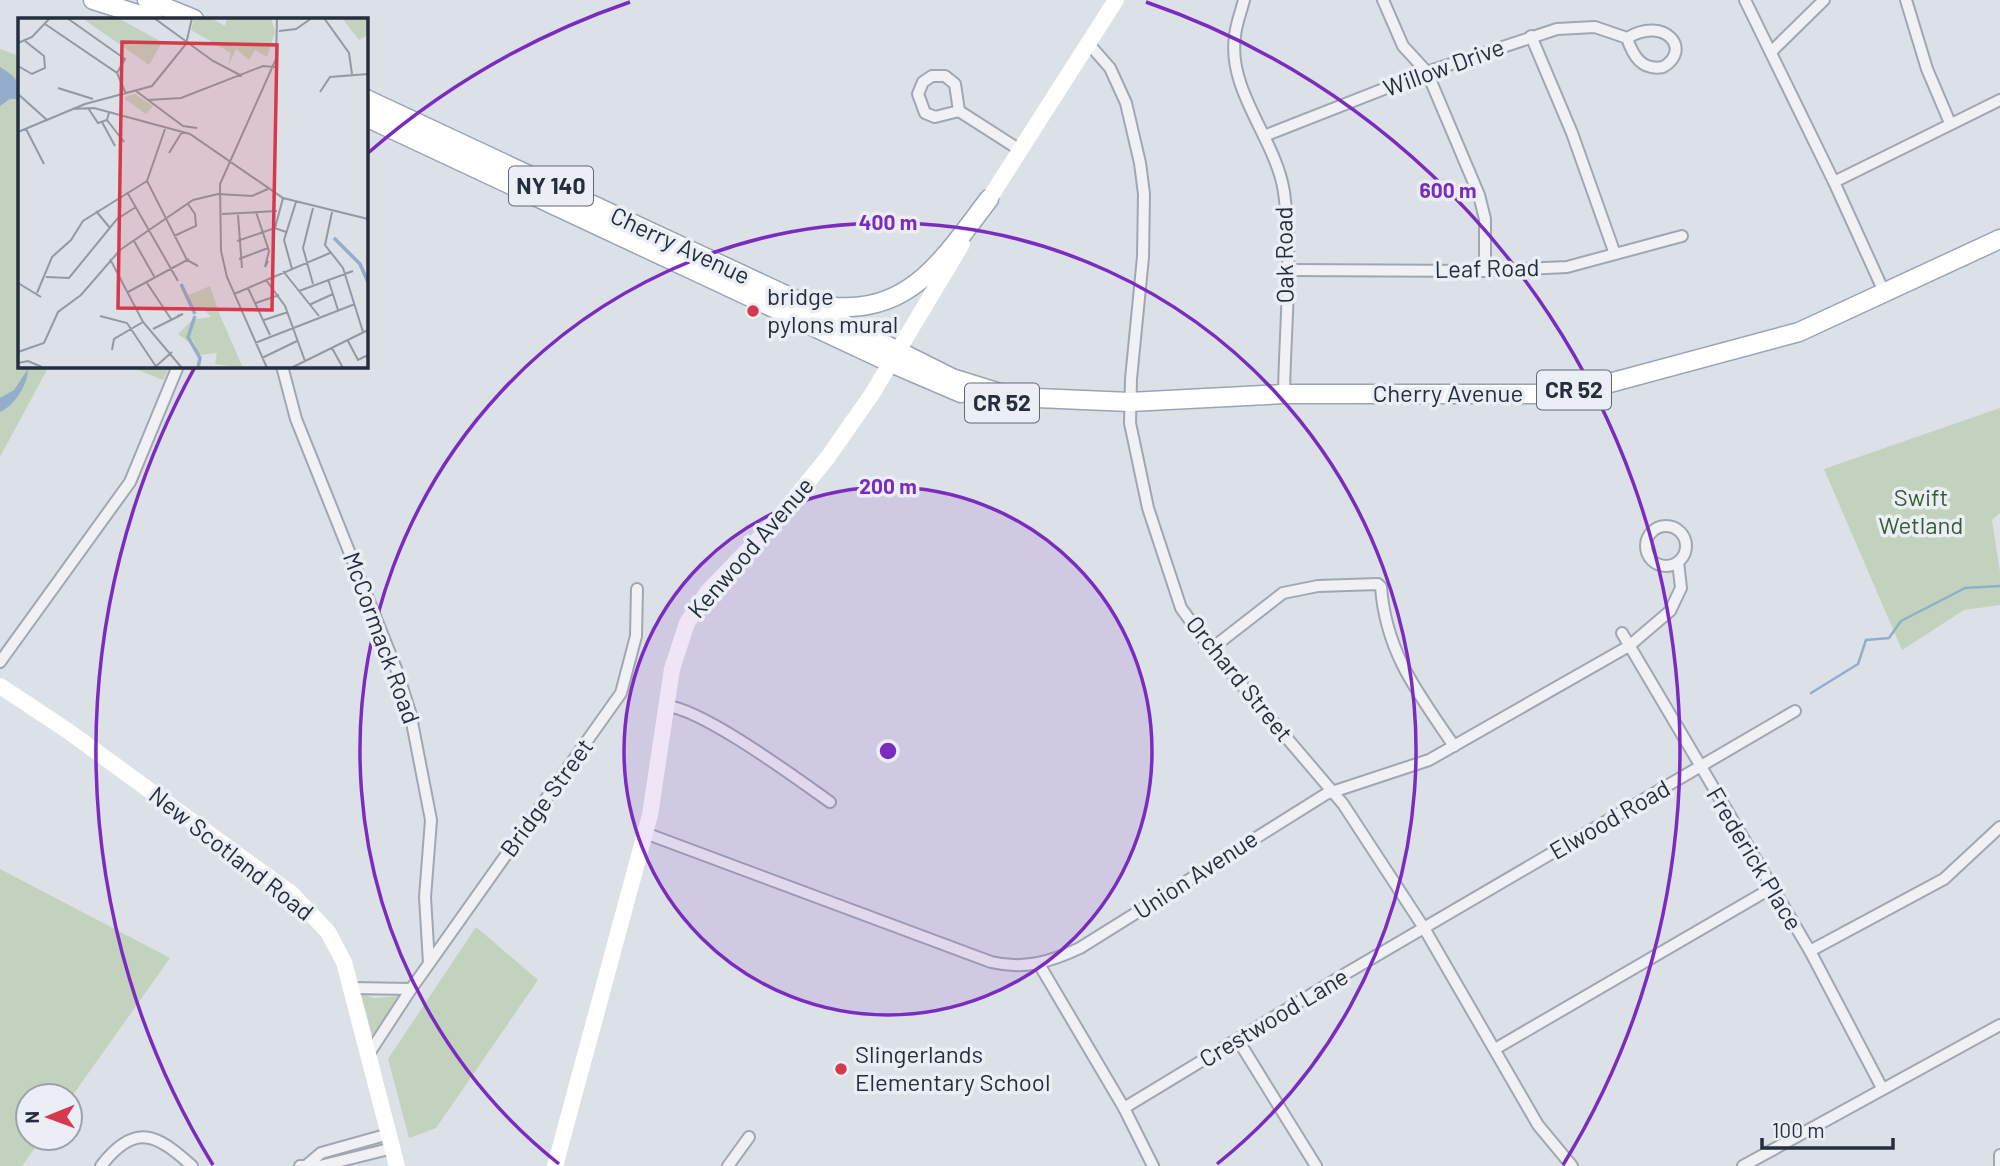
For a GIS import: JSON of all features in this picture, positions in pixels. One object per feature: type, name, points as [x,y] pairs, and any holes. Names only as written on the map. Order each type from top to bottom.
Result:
[{"type":"main road","points":[[93,0],[186,18]]},
{"type":"main road","points":[[147,0],[160,15]]},
{"type":"main road","name":"Kenwood Avenue","points":[[555,1166],[645,833],[675,656],[697,605],[794,500],[873,394],[989,199],[1116,0]]},
{"type":"main road","name":"Cherry Avenue","points":[[368,100],[894,357],[1000,393],[1125,402],[1284,394],[1535,394],[1591,388],[1799,332],[2000,239]]},
{"type":"main road","name":"Cherry Avenue","points":[[368,118],[735,281]]},
{"type":"main road","name":"NY 140","points":[[790,307],[845,309],[881,303],[904,293],[940,262],[989,199]]},
{"type":"main road","name":"New Scotland Road","points":[[0,686],[68,730],[292,894],[309,910],[336,944],[351,988],[397,1166]]},
{"type":"street","name":"Oak Road","points":[[1244,0],[1234,38],[1236,67],[1283,188],[1288,223],[1284,394]]},
{"type":"street","points":[[1383,0],[1403,46],[1427,72],[1479,195],[1485,219],[1485,271]]},
{"type":"street","points":[[1745,0],[1772,51],[1885,294]]},
{"type":"street","points":[[1772,51],[1824,0]]},
{"type":"street","points":[[1906,0],[1927,69],[1950,123]]},
{"type":"street","name":"Willow Drive","points":[[1264,136],[1427,72],[1531,36],[1583,26],[1627,38],[1659,29],[1670,36],[1675,48],[1673,57],[1662,67],[1647,67],[1638,61],[1627,38]]},
{"type":"street","points":[[1531,36],[1572,132],[1615,254]]},
{"type":"street","name":"Orchard Street","points":[[1089,44],[1110,68],[1126,103],[1144,194],[1143,257],[1125,402],[1147,508],[1181,608],[1211,649],[1333,792],[1424,928],[1538,1125],[1572,1166]]},
{"type":"street","points":[[938,75],[949,78],[957,87],[959,111],[944,117],[929,116],[919,99],[923,82],[938,75]]},
{"type":"street","points":[[1834,182],[2000,100]]},
{"type":"street","points":[[959,111],[1020,150]]},
{"type":"street","name":"Leaf Road","points":[[1287,270],[1485,271],[1567,267],[1682,236]]},
{"type":"street","points":[[0,662],[130,482],[177,368]]},
{"type":"street","name":"McCormack Road","points":[[283,368],[296,419],[411,712],[431,820],[425,897],[429,963]]},
{"type":"street","name":"Union Avenue","points":[[645,833],[991,962],[1007,965],[1040,964],[1080,948],[1238,846],[1333,792],[1391,771],[1411,767],[1454,746],[1629,646],[1670,611],[1681,588],[1678,562]]},
{"type":"street","points":[[1211,649],[1269,601],[1283,593],[1338,585],[1374,584],[1381,587],[1391,642],[1401,665],[1454,746]]},
{"type":"street","name":"Bridge Street","points":[[368,1055],[429,963],[621,693],[636,636],[637,589]]},
{"type":"street","name":"Frederick Place","points":[[1622,633],[1770,889],[1810,951],[1882,1088]]},
{"type":"street","points":[[667,706],[681,709],[738,741],[830,802]]},
{"type":"street","name":"Elwood Road","points":[[1424,928],[1700,769],[1795,711]]},
{"type":"street","points":[[1810,951],[1944,879],[2000,827]]},
{"type":"street","points":[[1495,1049],[1770,889]]},
{"type":"street","name":"Crestwood Lane","points":[[1124,1108],[1424,928]]},
{"type":"street","points":[[1040,964],[1124,1108],[1153,1166]]},
{"type":"street","points":[[351,988],[411,989]]},
{"type":"street","points":[[1743,1166],[2000,1025]]},
{"type":"street","points":[[1238,1040],[1316,1166]]},
{"type":"street","points":[[101,1166],[122,1143],[148,1136],[167,1143],[192,1166]]},
{"type":"street","points":[[727,1166],[749,1137]]},
{"type":"street","points":[[304,1165],[321,1153],[391,1141]]},
{"type":"street","points":[[2000,1155],[2000,1166]]},
{"type":"green space","points":[[0,49],[18,56],[18,368],[48,368],[0,457]]},
{"type":"green space","points":[[134,368],[169,368],[163,380]]},
{"type":"green space","name":"Swift Wetland","points":[[2000,408],[2000,513],[1992,520],[2000,572],[2000,605],[1964,610],[1902,650],[1824,469]]},
{"type":"green space","points":[[0,869],[170,958],[82,1082],[14,1082],[14,1152],[32,1152],[22,1166],[0,1166]]},
{"type":"green space","points":[[476,927],[538,980],[436,1128],[409,1138],[388,1059]]},
{"type":"green space","points":[[361,994],[374,998],[401,996],[373,1038]]},
{"type":"water","points":[[0,67],[16,80],[18,99],[10,99],[0,106]]},
{"type":"water","points":[[28,369],[26,382],[19,394],[0,412],[0,398],[14,390]]},
{"type":"waterway","points":[[1811,693],[1858,664],[1866,640],[1889,638],[1901,621],[1965,588],[2000,586]]},
{"type":"place","name":"bridge pylons mural","points":[[753,311]]},
{"type":"place","name":"Slingerlands Elementary School","points":[[841,1069]]}]
